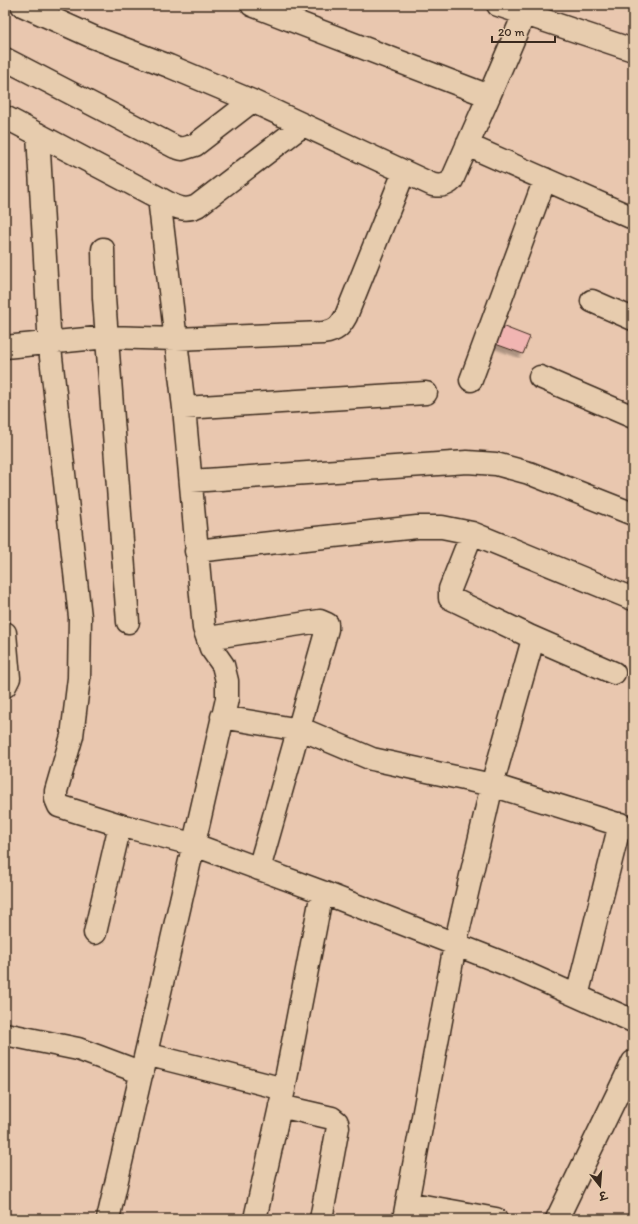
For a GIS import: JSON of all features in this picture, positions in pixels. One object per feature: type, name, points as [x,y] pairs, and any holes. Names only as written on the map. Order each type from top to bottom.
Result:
[{"type":"street","points":[[22,5],[93,37],[169,66],[252,101],[404,172],[433,185],[441,186],[452,180],[526,10]]},
{"type":"street","points":[[252,5],[489,96]]},
{"type":"street","points":[[498,5],[526,10],[633,50]]},
{"type":"street","points":[[5,59],[175,147],[182,148],[195,145],[252,101]]},
{"type":"street","points":[[5,117],[159,198],[180,208],[190,210],[303,125]]},
{"type":"street","points":[[38,134],[50,343],[80,617],[78,686],[72,736],[56,791],[56,799],[59,806],[120,825],[192,844],[322,892],[503,963],[633,1021]]},
{"type":"street","points":[[467,145],[633,218]]},
{"type":"street","points":[[5,347],[107,337],[176,339],[324,333],[334,331],[341,326],[346,316],[404,172]]},
{"type":"street","points":[[471,380],[545,180]]},
{"type":"street","points":[[108,1219],[192,844],[227,699],[227,681],[223,665],[211,648],[204,628],[184,408],[159,198]]},
{"type":"street","points":[[103,249],[104,298],[128,622]]},
{"type":"street","points":[[592,301],[633,319]]},
{"type":"street","points":[[540,377],[633,417]]},
{"type":"street","points":[[184,408],[426,393]]},
{"type":"street","points":[[190,480],[467,462],[496,464],[529,473],[633,514]]},
{"type":"street","points":[[196,551],[417,527],[442,527],[472,533],[633,599]]},
{"type":"street","points":[[472,533],[450,589],[450,598],[529,636],[614,674]]},
{"type":"street","points":[[208,638],[320,621],[324,621],[327,629],[259,869]]},
{"type":"street","points":[[5,632],[9,678],[5,686]]},
{"type":"street","points":[[496,1219],[405,1211],[455,945],[492,785],[531,649],[532,643],[529,636]]},
{"type":"street","points":[[222,717],[306,731],[372,759],[492,785],[626,827],[577,996]]},
{"type":"street","points":[[95,933],[120,825]]},
{"type":"street","points":[[254,1219],[282,1098],[322,892]]},
{"type":"street","points":[[5,1034],[144,1063],[282,1098],[332,1118],[337,1122],[338,1126],[321,1219]]},
{"type":"street","points":[[557,1219],[633,1062]]},
{"type":"building","points":[[494,323],[530,337],[523,354],[487,341]]}]
